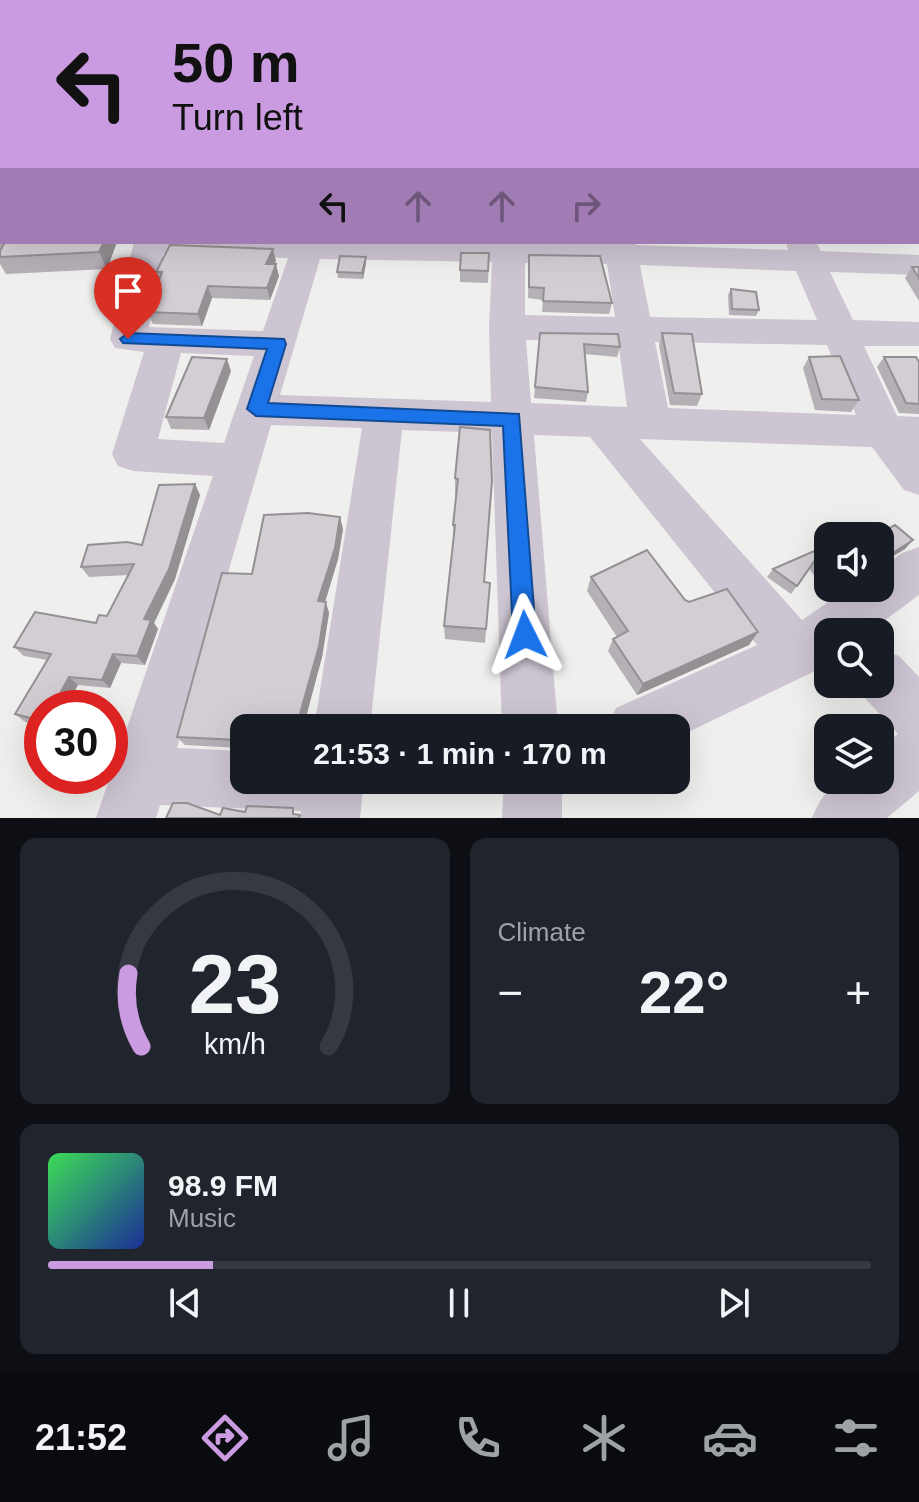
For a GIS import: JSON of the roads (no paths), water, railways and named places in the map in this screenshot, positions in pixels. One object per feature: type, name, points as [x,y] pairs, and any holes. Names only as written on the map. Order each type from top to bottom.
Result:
[{"type":"street","points":[[150,244],[128,339],[278,344]]},
{"type":"street","points":[[194,244],[805,252],[919,265]]},
{"type":"street","points":[[230,783],[133,797],[238,461],[278,344],[328,247]]},
{"type":"street","points":[[509,247],[507,327],[529,714]]},
{"type":"street","points":[[621,248],[650,423]]},
{"type":"street","points":[[805,252],[839,331],[901,433],[919,477]]},
{"type":"street","points":[[507,327],[919,334]]},
{"type":"street","points":[[166,340],[133,454],[238,461]]},
{"type":"street","points":[[256,409],[901,433]]},
{"type":"street","points":[[344,714],[384,414]]},
{"type":"street","points":[[602,423],[814,628]]},
{"type":"street","points":[[849,618],[919,568]]},
{"type":"street","points":[[665,714],[814,641]]},
{"type":"street","points":[[894,690],[919,716]]},
{"type":"street","points":[[842,818],[919,753]]},
{"type":"street","points":[[532,818],[533,794]]}]
